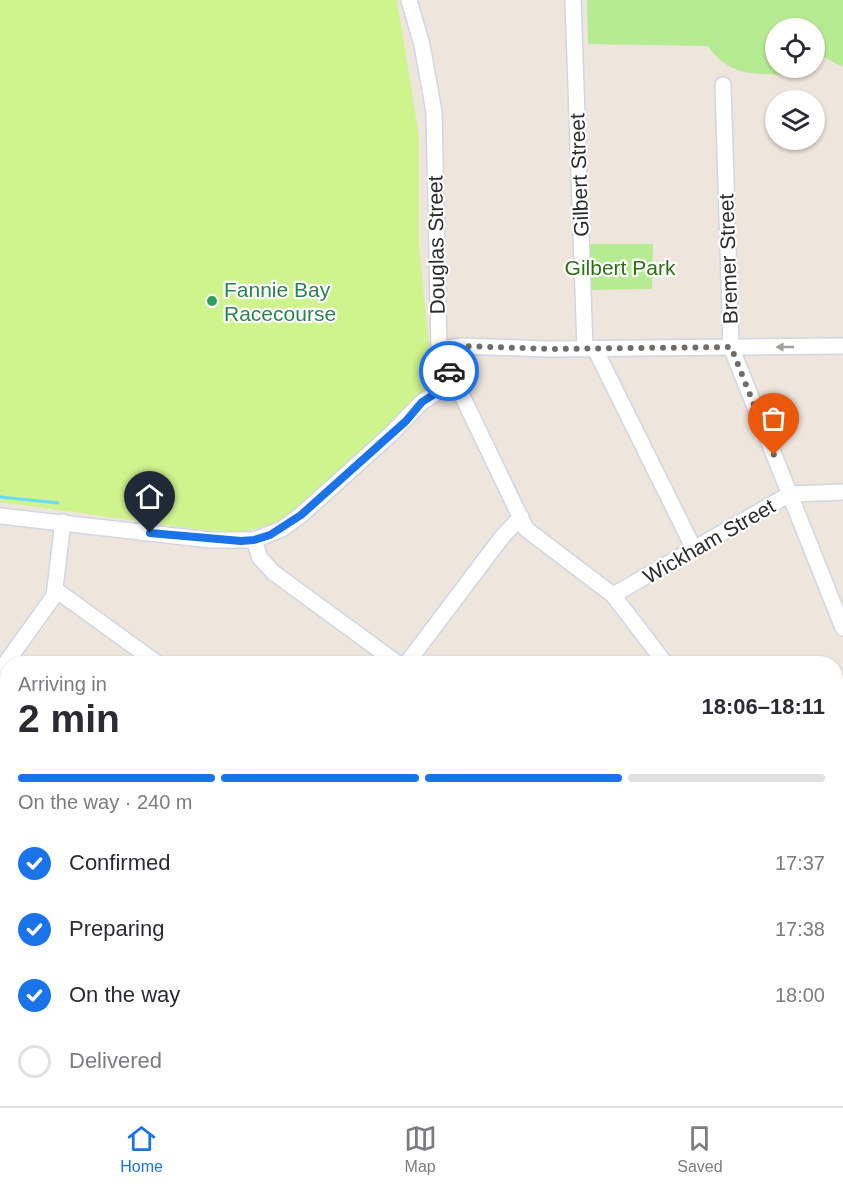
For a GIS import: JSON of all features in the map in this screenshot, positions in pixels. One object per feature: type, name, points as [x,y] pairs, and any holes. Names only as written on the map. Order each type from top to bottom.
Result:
[{"type":"street","name":"Douglas Street","points":[[409,0],[422,45],[434,112],[439,349],[530,533],[613,596],[660,656]]},
{"type":"street","name":"Gilbert Street","points":[[573,0],[590,349],[694,549]]},
{"type":"street","name":"Bremer Street","points":[[723,85],[731,347],[843,628]]},
{"type":"street","points":[[439,349],[462,346],[590,349],[843,346]]},
{"type":"street","points":[[0,516],[210,540],[254,540],[276,532],[301,515],[406,421],[422,402],[455,381]]},
{"type":"street","name":"Wickham Street","points":[[613,596],[790,494],[843,492]]},
{"type":"street","points":[[412,656],[502,537],[521,517]]},
{"type":"street","points":[[11,656],[51,602],[56,590],[63,522]]},
{"type":"street","points":[[254,540],[260,558],[273,573],[387,656]]},
{"type":"street","points":[[56,590],[147,656]]},
{"type":"green space","name":"Fannie Bay Racecourse","points":[[0,0],[397,0],[419,136],[419,247],[430,356],[441,383],[284,522],[232,534],[0,502]]},
{"type":"green space","points":[[587,0],[843,0],[843,67],[825,58],[825,18],[765,18],[765,74],[736,69],[717,57],[708,46],[588,44]]},
{"type":"green space","name":"Gilbert Park","points":[[587,244],[653,244],[652,289],[588,290]]},
{"type":"waterway","points":[[0,497],[58,503]]},
{"type":"way so far","points":[[449,371],[442,360],[439,349],[462,346],[528,349],[731,347],[774,455]]},
{"type":"place","name":"Fannie Bay Racecourse","points":[[212,301]]},
{"type":"route","points":[[150,533],[241,541],[262,538],[282,529],[301,515],[406,421],[422,402],[455,381],[449,371]]}]
